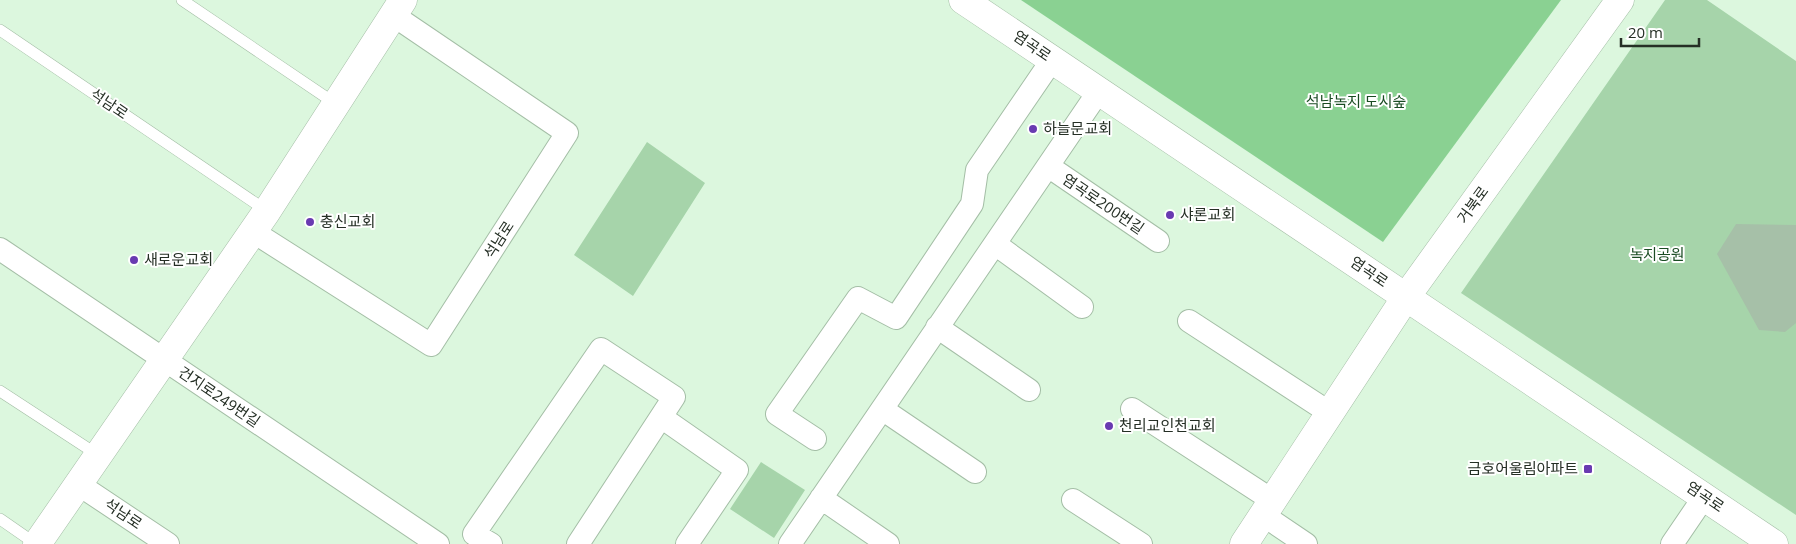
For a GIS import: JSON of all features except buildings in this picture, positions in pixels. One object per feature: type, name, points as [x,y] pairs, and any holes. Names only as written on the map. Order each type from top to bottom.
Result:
[{"type":"street","name":"염곡로","points":[[963,0],[1774,544]]},
{"type":"street","name":"거북로","points":[[1244,544],[1406,297],[1620,0]]},
{"type":"street","name":"석남로","points":[[36,544],[260,221],[398,8],[567,133],[431,345],[260,221]]},
{"type":"street","points":[[815,439],[777,414],[858,298],[896,318],[972,204],[978,170],[1052,60]]},
{"type":"street","name":"염곡로200번길","points":[[790,544],[1099,91]]},
{"type":"street","name":"염곡로200번길","points":[[1048,166],[1158,241]]},
{"type":"street","points":[[994,244],[1082,307]]},
{"type":"street","name":"건지로249번길","points":[[0,249],[438,544]]},
{"type":"street","points":[[1189,320],[1330,413]]},
{"type":"street","points":[[937,327],[1029,390]]},
{"type":"street","points":[[491,544],[474,534],[600,349],[674,397],[578,544]]},
{"type":"street","points":[[882,409],[975,472]]},
{"type":"street","points":[[1132,410],[1268,508],[1306,544]]},
{"type":"street","points":[[661,417],[737,470],[687,544]]},
{"type":"street","name":"석남로","points":[[78,484],[168,544]]},
{"type":"street","points":[[1672,544],[1704,497]]},
{"type":"street","points":[[821,498],[888,544]]},
{"type":"street","points":[[1073,500],[1141,544]]},
{"type":"lane","points":[[182,0],[336,104]]},
{"type":"lane","name":"석남로","points":[[0,30],[260,221]]},
{"type":"lane","points":[[0,391],[98,455]]},
{"type":"lane","name":"석남로","points":[[0,520],[36,544]]},
{"type":"green space","name":"석남녹지 도시숲","points":[[1021,0],[1561,0],[1383,242]]},
{"type":"green space","name":"녹지공원","points":[[1665,0],[1707,0],[1796,61],[1796,515],[1461,293]]},
{"type":"green space","points":[[647,142],[705,183],[633,296],[574,255]]},
{"type":"green space","points":[[761,462],[805,490],[774,538],[730,509]]},
{"type":"place","name":"하늘문교회","points":[[1033,129]]},
{"type":"place","name":"샤론교회","points":[[1170,215]]},
{"type":"place","name":"충신교회","points":[[310,222]]},
{"type":"place","name":"새로운교회","points":[[134,260]]},
{"type":"place","name":"천리교인천교회","points":[[1109,426]]},
{"type":"place","name":"금호어울림아파트","points":[[1588,469]]}]
